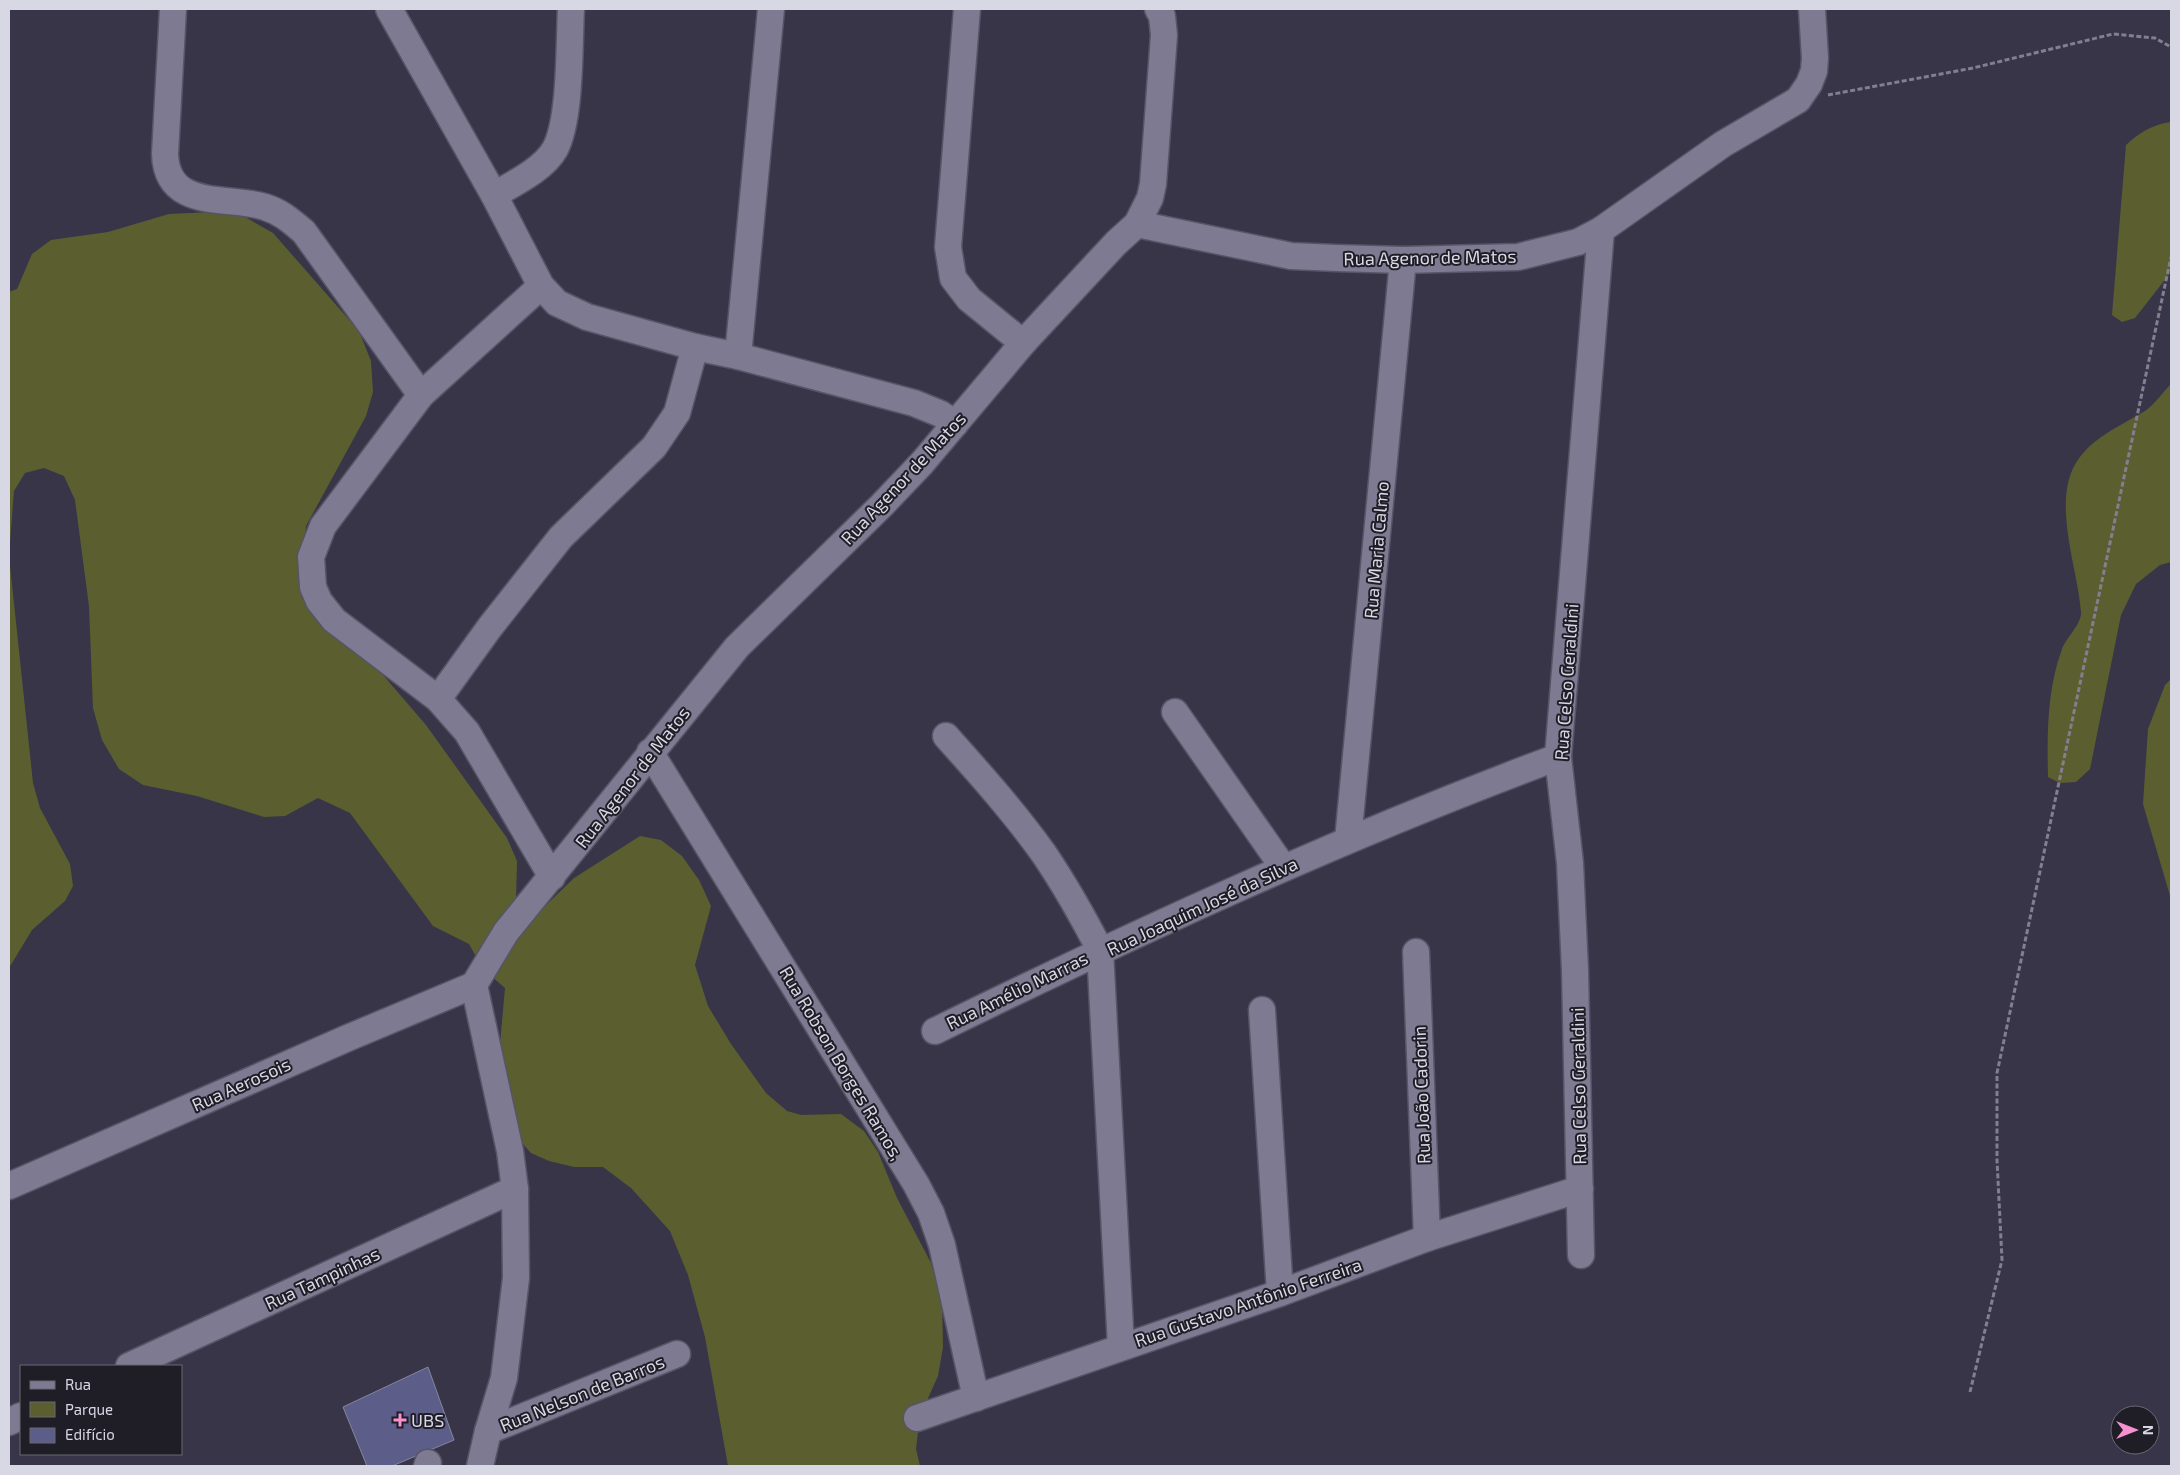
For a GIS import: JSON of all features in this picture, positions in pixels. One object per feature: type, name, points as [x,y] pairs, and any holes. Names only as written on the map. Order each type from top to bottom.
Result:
[{"type":"street","points":[[173,9],[165,154],[165,168],[172,180],[184,192],[208,199],[263,207],[284,215],[291,220],[304,232],[421,395]]},
{"type":"street","points":[[389,9],[494,195],[541,286],[557,303],[587,317],[695,347],[738,356],[914,403],[941,414],[955,424]]},
{"type":"street","points":[[494,195],[534,172],[555,150],[565,117],[571,9]]},
{"type":"street","points":[[738,356],[771,9]]},
{"type":"street","points":[[967,9],[948,247],[954,278],[968,299],[1023,343]]},
{"type":"street","name":"Rua Agenor de Matos","points":[[474,985],[506,932],[737,646],[882,505],[955,424],[1023,343],[1116,242],[1137,224],[1150,198],[1153,184],[1164,35],[1162,16],[1158,9]]},
{"type":"street","name":"Rua Agenor de Matos","points":[[1137,224],[1291,256],[1403,260],[1518,257],[1578,242],[1601,230],[1723,144],[1798,100],[1809,84],[1814,71],[1816,58],[1812,9]]},
{"type":"street","name":"Rua Celso Geraldini","points":[[1581,1254],[1575,970],[1571,883],[1558,757],[1601,230]]},
{"type":"street","name":"Rua Maria Calmo","points":[[1348,840],[1403,260]]},
{"type":"street","points":[[541,286],[421,395],[323,526],[311,556],[313,587],[319,601],[334,620],[438,699],[467,732],[552,877]]},
{"type":"street","points":[[438,699],[490,627],[561,537],[654,447],[677,413],[695,347]]},
{"type":"street","points":[[1175,712],[1284,867]]},
{"type":"street","points":[[946,736],[1001,798],[1044,854],[1081,913],[1100,950]]},
{"type":"street","name":"Rua Robson Borges Ramos,","points":[[650,752],[906,1167],[931,1213],[942,1245],[976,1398]]},
{"type":"street","name":"Rua Joaquim José da Silva","points":[[1120,1347],[1100,950],[1348,840],[1558,757]]},
{"type":"street","name":"Rua Amélio Marras","points":[[935,1031],[1100,950]]},
{"type":"street","name":"Rua João Cadorin","points":[[1416,952],[1427,1238]]},
{"type":"street","points":[[474,985],[510,1151],[515,1189],[516,1278],[504,1378],[480,1466]]},
{"type":"street","name":"Rua Aerosois","points":[[9,1186],[350,1036],[474,985]]},
{"type":"street","points":[[1262,1010],[1280,1293]]},
{"type":"street","name":"Rua Tampinhas","points":[[131,1365],[515,1189]]},
{"type":"street","name":"Rua Gustavo Antônio Ferreira","points":[[918,1418],[1280,1293],[1427,1238],[1580,1189]]},
{"type":"street","name":"Rua Nelson de Barros","points":[[488,1431],[677,1354]]},
{"type":"path","points":[[1798,100],[1973,68],[2113,34],[2155,38],[2171,47]]},
{"type":"path","points":[[1970,1392],[2002,1260],[1997,1160],[1997,1073],[2171,257]]},
{"type":"green space","points":[[2171,122],[2171,272],[2135,318],[2122,322],[2112,315],[2126,145],[2147,130]]},
{"type":"green space","points":[[212,212],[245,217],[273,233],[359,331],[371,361],[373,392],[366,416],[306,526],[301,580],[335,634],[383,675],[426,725],[507,838],[517,861],[516,901],[530,913],[543,908],[574,878],[640,836],[661,840],[682,856],[699,880],[711,906],[695,965],[708,1006],[731,1044],[766,1093],[787,1111],[801,1115],[841,1114],[864,1131],[878,1152],[897,1198],[931,1263],[942,1301],[943,1347],[938,1376],[920,1416],[916,1449],[920,1466],[728,1466],[705,1337],[688,1275],[670,1231],[631,1188],[603,1167],[574,1167],[549,1161],[531,1153],[521,1142],[497,1077],[505,988],[483,969],[469,944],[433,926],[350,813],[318,798],[285,816],[264,817],[197,796],[143,785],[119,769],[102,740],[93,708],[89,606],[75,500],[64,476],[44,468],[25,473],[14,491],[9,556],[9,292],[17,289],[32,254],[51,240],[108,232],[169,214]]},
{"type":"green space","points":[[2171,384],[2171,562],[2160,565],[2136,584],[2121,615],[2090,769],[2076,782],[2060,783],[2048,777],[2048,728],[2053,680],[2062,649],[2081,617],[2066,511],[2067,491],[2071,473],[2080,457],[2094,442],[2145,411]]},
{"type":"green space","points":[[9,556],[33,783],[40,808],[70,864],[73,886],[65,901],[32,930],[9,968]]},
{"type":"green space","points":[[2171,679],[2171,899],[2143,804],[2148,729],[2165,685]]},
{"type":"building","points":[[428,1367],[454,1440],[392,1466],[367,1466],[343,1407]]},
{"type":"place","name":"UBS","points":[[400,1420]]}]
